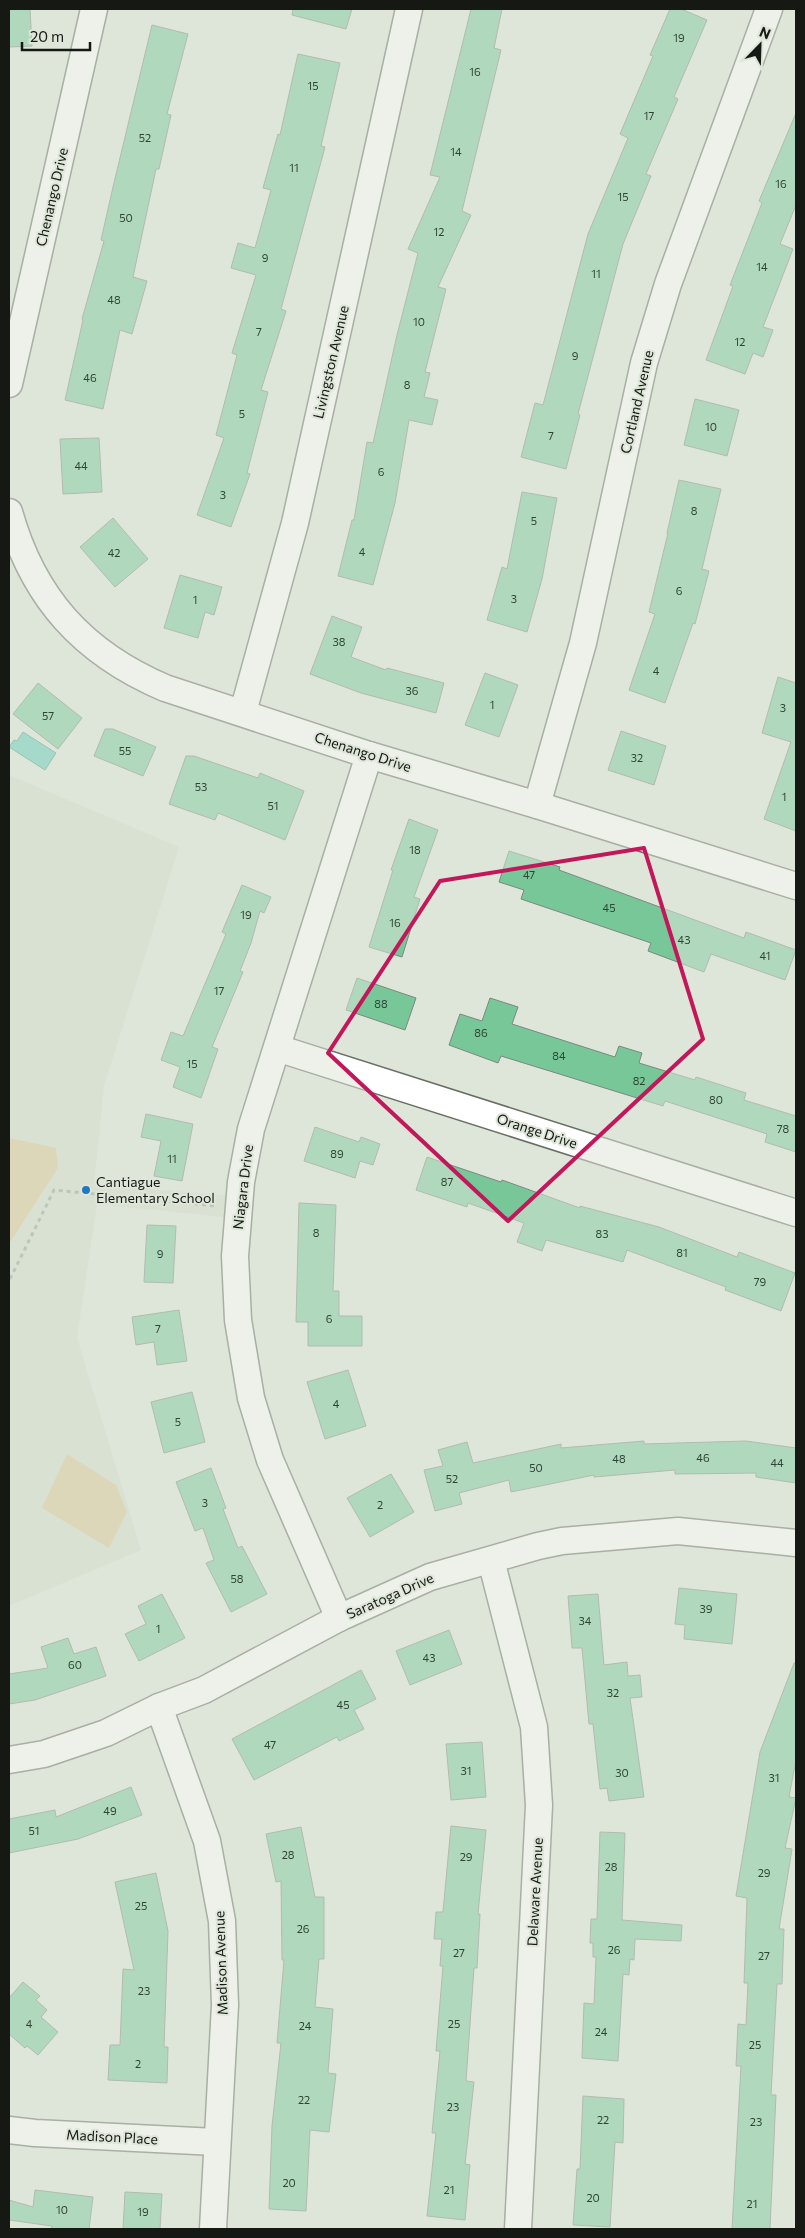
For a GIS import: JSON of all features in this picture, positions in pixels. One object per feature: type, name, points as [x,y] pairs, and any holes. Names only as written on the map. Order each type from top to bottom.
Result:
[{"type":"street","name":"Chenango Drive","points":[[9,384],[94,9]]},
{"type":"street","name":"Livingston Avenue","points":[[243,712],[295,523],[409,9]]},
{"type":"street","name":"Cortland Avenue","points":[[537,805],[583,643],[649,346],[668,284],[769,9]]},
{"type":"street","name":"Chenango Drive","points":[[9,512],[16,538],[31,572],[50,601],[77,632],[108,658],[134,675],[165,688],[243,712],[369,755],[796,886]]},
{"type":"street","name":"Niagara Drive","points":[[339,1618],[270,1460],[251,1398],[238,1320],[235,1256],[241,1182],[251,1129],[369,755]]},
{"type":"street","name":"Orange Drive","points":[[277,1048],[796,1213]]},
{"type":"street","name":"Saratoga Drive","points":[[9,1760],[44,1754],[106,1733],[159,1707],[204,1690],[339,1618],[430,1577],[538,1546],[562,1541],[678,1532],[796,1543]]},
{"type":"street","name":"Delaware Avenue","points":[[491,1560],[534,1727],[539,1805],[518,2229]]},
{"type":"street","name":"Madison Avenue","points":[[159,1707],[207,1841],[222,1921],[225,2005],[216,2142],[213,2229]]},
{"type":"street","name":"Madison Place","points":[[9,2130],[35,2134],[216,2142]]},
{"type":"path","points":[[9,1280],[54,1190],[239,1208]]},
{"type":"highlighted area","points":[[644,848],[703,1039],[508,1221],[328,1053],[440,881]]},
{"type":"shaded area","name":"Cantiague Elementary School","points":[[9,775],[179,847],[104,1086],[94,1184],[234,1196],[233,1218],[97,1204],[77,1338],[141,1550],[9,1606]]},
{"type":"shaded area","points":[[9,1138],[56,1148],[58,1168],[9,1244]]},
{"type":"shaded area","points":[[67,1454],[116,1485],[127,1512],[109,1548],[42,1508]]},
{"type":"water","points":[[23,732],[56,753],[45,770],[9,747],[14,740],[17,741]]},
{"type":"building","points":[[9,9],[30,9],[32,46],[9,47]]},
{"type":"building","points":[[293,9],[352,9],[346,29],[292,15]]},
{"type":"building","points":[[471,9],[502,9],[494,48],[501,50],[462,211],[471,215],[438,287],[446,289],[425,372],[430,373],[424,397],[438,400],[432,425],[409,420],[395,503],[373,585],[338,576],[352,520],[354,520],[367,442],[373,443],[397,335],[418,253],[408,249],[440,177],[430,175]]},
{"type":"building","points":[[670,9],[681,9],[707,20],[674,97],[678,99],[646,174],[651,176],[623,244],[578,414],[580,415],[566,469],[521,457],[535,403],[543,405],[588,234],[628,138],[620,134],[653,56],[650,55]]},
{"type":"building","points":[[152,25],[188,34],[167,114],[171,115],[159,169],[156,169],[133,277],[147,281],[132,334],[120,330],[103,409],[65,400],[82,319],[104,241],[101,240]]},
{"type":"building","points":[[298,54],[340,63],[321,146],[325,147],[281,309],[286,311],[261,390],[268,392],[247,473],[250,474],[231,527],[197,515],[224,438],[216,435],[237,355],[232,353],[256,275],[231,268],[238,243],[255,248],[271,190],[263,188],[278,134],[280,135]]},
{"type":"building","points":[[796,113],[796,205],[780,244],[793,249],[763,327],[773,330],[763,357],[753,353],[745,374],[706,360],[733,286],[730,285],[762,203],[759,201]]},
{"type":"building","points":[[695,399],[739,410],[727,456],[684,445]]},
{"type":"building","points":[[99,438],[102,492],[63,494],[60,439]]},
{"type":"building","points":[[679,480],[721,489],[702,569],[709,571],[695,624],[693,623],[665,703],[629,690],[655,614],[649,612]]},
{"type":"building","points":[[522,492],[557,498],[542,579],[527,632],[487,620],[502,567],[507,569]]},
{"type":"building","points":[[113,518],[148,559],[115,587],[80,547]]},
{"type":"building","points":[[180,575],[222,587],[214,615],[205,612],[198,638],[164,628]]},
{"type":"building","points":[[332,616],[362,627],[351,657],[386,670],[387,668],[444,683],[436,713],[361,693],[310,674]]},
{"type":"building","points":[[485,673],[518,685],[499,737],[465,725]]},
{"type":"building","points":[[778,677],[796,683],[796,831],[764,819],[791,742],[762,733]]},
{"type":"building","points":[[38,683],[82,718],[58,749],[13,714]]},
{"type":"building","points":[[105,729],[113,729],[156,747],[143,776],[94,756]]},
{"type":"building","points":[[621,731],[666,746],[654,785],[608,770]]},
{"type":"building","points":[[186,756],[194,756],[258,778],[260,773],[304,791],[285,840],[218,813],[215,820],[169,804]]},
{"type":"building","points":[[409,819],[438,830],[414,897],[420,899],[402,957],[369,947],[393,870],[391,870]]},
{"type":"building","points":[[509,851],[560,867],[559,870],[744,938],[746,932],[796,950],[785,980],[711,954],[704,972],[648,951],[651,943],[521,899],[524,890],[499,882]]},
{"type":"building","points":[[242,885],[271,897],[264,913],[260,911],[251,943],[240,971],[243,972],[212,1047],[218,1049],[201,1098],[173,1087],[180,1067],[161,1060],[171,1032],[183,1036],[226,934],[222,932]]},
{"type":"building","points":[[357,978],[416,998],[405,1030],[346,1010]]},
{"type":"building","points":[[490,998],[518,1007],[512,1024],[615,1057],[619,1046],[642,1053],[639,1063],[695,1080],[696,1077],[746,1093],[744,1100],[796,1116],[796,1152],[765,1142],[767,1134],[665,1101],[663,1106],[501,1056],[498,1063],[449,1045],[460,1014],[482,1021]]},
{"type":"building","points":[[146,1114],[193,1124],[182,1181],[154,1176],[161,1141],[141,1137]]},
{"type":"building","points":[[315,1127],[359,1142],[361,1137],[380,1144],[373,1165],[360,1161],[355,1178],[304,1161]]},
{"type":"building","points":[[427,1157],[501,1182],[502,1180],[580,1208],[580,1206],[659,1227],[737,1257],[739,1252],[795,1273],[781,1311],[725,1290],[726,1287],[627,1250],[623,1262],[546,1240],[542,1251],[517,1242],[524,1223],[468,1203],[467,1207],[416,1190]]},
{"type":"building","points":[[299,1203],[336,1205],[333,1291],[339,1291],[339,1316],[362,1316],[362,1346],[308,1346],[308,1322],[296,1322]]},
{"type":"building","points":[[147,1225],[176,1226],[173,1283],[144,1282]]},
{"type":"building","points":[[179,1310],[187,1361],[157,1365],[154,1342],[136,1345],[132,1317]]},
{"type":"building","points":[[348,1370],[366,1426],[325,1439],[307,1382]]},
{"type":"building","points":[[192,1392],[205,1442],[164,1453],[151,1402]]},
{"type":"building","points":[[644,1441],[644,1444],[746,1441],[796,1448],[796,1483],[756,1477],[756,1473],[675,1474],[675,1470],[594,1477],[594,1475],[511,1492],[509,1480],[459,1493],[462,1504],[435,1511],[424,1470],[443,1466],[438,1450],[467,1442],[473,1463],[561,1444],[561,1448]]},
{"type":"building","points":[[211,1468],[226,1508],[223,1509],[238,1548],[242,1546],[267,1594],[231,1612],[206,1563],[214,1560],[203,1528],[195,1531],[176,1482]]},
{"type":"building","points":[[391,1474],[414,1512],[370,1537],[347,1498]]},
{"type":"building","points":[[679,1588],[737,1594],[732,1644],[684,1639],[685,1625],[675,1624]]},
{"type":"building","points":[[162,1594],[185,1638],[139,1661],[125,1634],[146,1624],[138,1606]]},
{"type":"building","points":[[598,1594],[604,1665],[627,1662],[628,1676],[640,1675],[642,1697],[630,1698],[644,1797],[609,1801],[607,1788],[600,1789],[593,1724],[589,1724],[582,1648],[572,1648],[568,1596]]},
{"type":"building","points":[[449,1630],[462,1664],[410,1685],[396,1651]]},
{"type":"building","points":[[68,1638],[74,1654],[96,1647],[106,1676],[35,1700],[9,1704],[9,1674],[48,1668],[41,1647]]},
{"type":"building","points":[[794,1663],[796,1663],[796,1760],[789,1797],[796,1798],[785,1848],[792,1849],[779,1929],[784,1929],[782,1984],[777,1984],[771,2095],[776,2095],[770,2229],[732,2229],[741,2066],[736,2066],[738,2024],[746,2025],[748,1983],[744,1983],[747,1898],[736,1896],[760,1752]]},
{"type":"building","points":[[361,1670],[376,1699],[354,1710],[364,1729],[339,1741],[337,1737],[254,1780],[232,1739]]},
{"type":"building","points":[[482,1742],[486,1797],[451,1800],[446,1744]]},
{"type":"building","points":[[131,1787],[142,1815],[78,1839],[9,1853],[9,1819],[55,1810],[56,1817]]},
{"type":"building","points":[[451,1826],[486,1830],[478,1914],[480,1914],[477,1968],[474,1968],[466,2081],[474,2082],[465,2164],[470,2165],[465,2220],[427,2216],[436,2133],[432,2133],[440,2051],[436,2051],[443,1966],[440,1966],[442,1939],[434,1939],[436,1912],[443,1912]]},
{"type":"building","points":[[301,1827],[315,1897],[324,1897],[324,1959],[319,1959],[315,2007],[333,2009],[328,2073],[336,2074],[329,2132],[310,2130],[306,2211],[269,2209],[272,2126],[281,2043],[277,2043],[284,1960],[282,1960],[281,1881],[276,1882],[266,1834]]},
{"type":"building","points":[[600,1832],[625,1833],[622,1920],[682,1925],[681,1941],[635,1939],[634,1960],[630,1959],[629,1975],[623,1974],[618,2061],[582,2058],[584,2003],[594,2004],[596,1957],[593,1957],[593,1943],[590,1943],[591,1919],[597,1919]]},
{"type":"building","points":[[156,1873],[168,1931],[164,2047],[168,2047],[167,2083],[108,2080],[110,2045],[120,2045],[123,1969],[134,1970],[115,1882]]},
{"type":"building","points":[[23,1982],[40,1996],[36,2000],[47,2010],[41,2017],[58,2032],[38,2055],[27,2046],[25,2048],[9,2034],[9,1998]]},
{"type":"building","points":[[583,2096],[624,2099],[623,2143],[615,2142],[610,2227],[573,2225],[577,2169],[580,2169]]},
{"type":"building","points":[[35,2190],[93,2197],[89,2229],[51,2229],[52,2226],[9,2220],[9,2200],[33,2207]]},
{"type":"building","points":[[125,2192],[162,2194],[160,2229],[123,2229]]},
{"type":"place","name":"Cantiague Elementary School","points":[[86,1190]]}]
